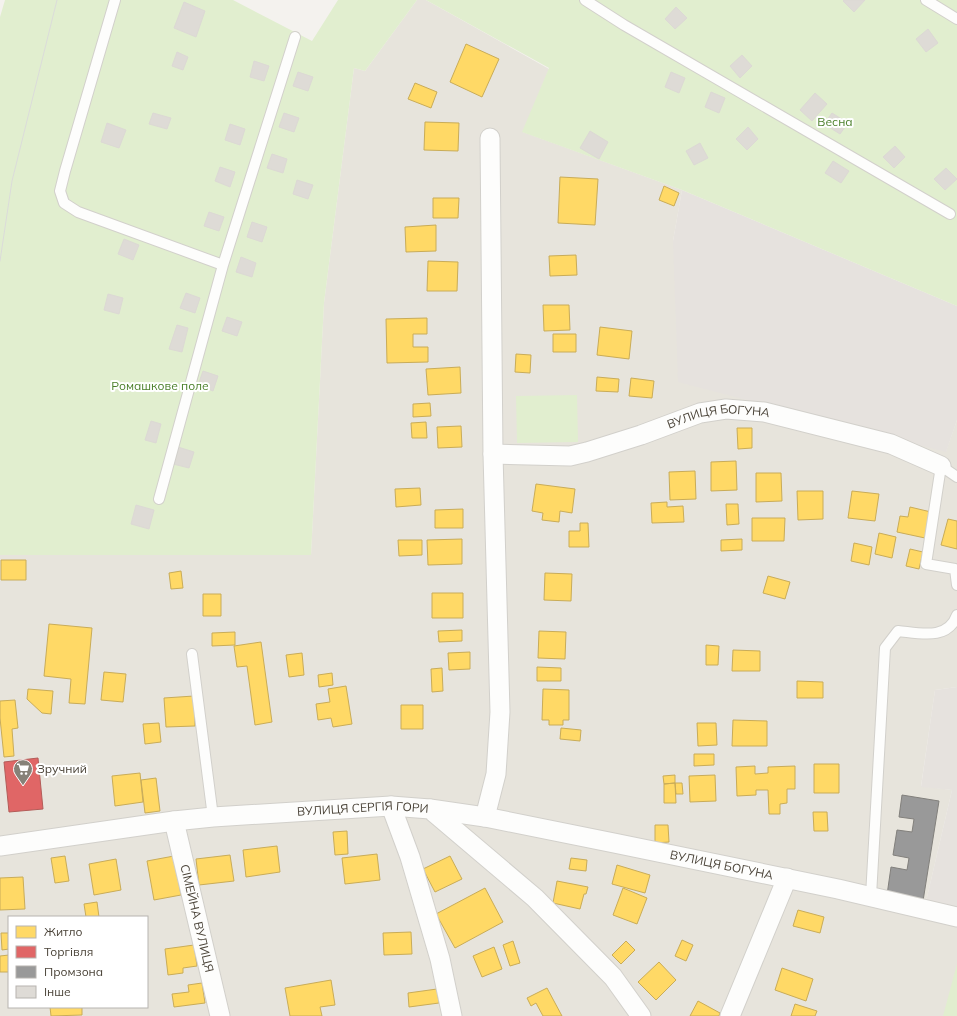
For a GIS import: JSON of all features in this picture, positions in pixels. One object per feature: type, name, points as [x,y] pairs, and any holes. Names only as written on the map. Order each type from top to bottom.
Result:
[{"type":"street","points":[[485,817],[496,774],[500,712],[493,454],[490,138]]},
{"type":"street","name":"ВУЛИЦЯ БОГУНА","points":[[493,454],[570,456],[648,433],[700,413],[726,408],[764,412],[891,444],[941,466]]},
{"type":"street","points":[[391,806],[410,858],[440,959],[452,1016]]},
{"type":"street","name":"ВУЛИЦЯ СЕРГІЯ ГОРИ","points":[[0,846],[174,821],[391,806],[430,809],[535,898],[614,977],[641,1016]]},
{"type":"street","name":"ВУЛИЦЯ БОГУНА","points":[[430,809],[485,817],[787,878],[871,896],[957,917]]},
{"type":"street","name":"СІМЕЙНА ВУЛИЦЯ","points":[[174,821],[220,1016]]},
{"type":"street","points":[[730,1016],[787,878]]},
{"type":"lane","points":[[115,0],[65,171],[60,191],[64,203],[78,212],[223,265]]},
{"type":"lane","points":[[585,0],[631,29],[950,214]]},
{"type":"lane","points":[[926,0],[957,19]]},
{"type":"lane","points":[[159,499],[223,265],[295,37]]},
{"type":"lane","points":[[957,477],[941,466],[926,564],[955,568],[957,585]]},
{"type":"lane","points":[[871,896],[885,648],[898,631],[932,634],[942,632],[954,623],[957,616]]},
{"type":"lane","points":[[192,654],[212,818]]},
{"type":"shaded area","points":[[417,0],[426,0],[549,69],[523,132],[682,190],[673,241],[946,451],[957,420],[957,687],[935,690],[921,786],[952,790],[924,910],[957,917],[957,1016],[0,1016],[0,555],[311,555],[324,303],[354,68],[365,71]]},
{"type":"shaded area","points":[[682,190],[957,306],[957,420],[946,452],[678,382],[673,241]]},
{"type":"shaded area","points":[[957,687],[957,917],[924,910],[952,790],[921,787],[935,690]]},
{"type":"green space","name":"Ромашкове поле","points":[[5,0],[233,0],[312,41],[338,0],[417,0],[365,71],[354,68],[324,303],[311,555],[0,555],[0,17]]},
{"type":"green space","name":"Весна","points":[[426,0],[957,0],[957,306],[682,190],[522,132],[549,68]]},
{"type":"green space","points":[[577,395],[578,442],[517,443],[516,396]]},
{"type":"green space","points":[[957,964],[957,1016],[943,1016]]},
{"type":"building: Житло","points":[[466,44],[499,59],[482,97],[450,82]]},
{"type":"building: Житло","points":[[415,83],[437,92],[431,108],[408,99]]},
{"type":"building: Житло","points":[[425,122],[459,123],[458,151],[424,150]]},
{"type":"building: Житло","points":[[560,177],[598,179],[595,225],[558,223]]},
{"type":"building: Житло","points":[[664,186],[679,193],[674,206],[659,200]]},
{"type":"building: Житло","points":[[433,198],[459,198],[458,218],[433,218]]},
{"type":"building: Житло","points":[[436,225],[436,251],[406,252],[405,227]]},
{"type":"building: Житло","points":[[576,255],[577,275],[550,276],[549,256]]},
{"type":"building: Житло","points":[[428,261],[458,262],[457,291],[427,291]]},
{"type":"building: Житло","points":[[543,305],[569,305],[570,330],[544,331]]},
{"type":"building: Житло","points":[[427,318],[427,334],[413,334],[413,347],[428,347],[428,362],[387,363],[386,319]]},
{"type":"building: Житло","points":[[600,327],[632,331],[629,359],[597,355]]},
{"type":"building: Житло","points":[[553,334],[576,334],[576,352],[553,352]]},
{"type":"building: Житло","points":[[516,354],[531,355],[530,373],[515,372]]},
{"type":"building: Житло","points":[[460,367],[461,393],[428,395],[426,369]]},
{"type":"building: Житло","points":[[597,377],[619,379],[618,392],[596,391]]},
{"type":"building: Житло","points":[[631,378],[654,381],[652,398],[629,396]]},
{"type":"building: Житло","points":[[430,403],[431,416],[413,417],[413,404]]},
{"type":"building: Житло","points":[[426,422],[427,438],[412,438],[411,423]]},
{"type":"building: Житло","points":[[461,426],[462,447],[438,448],[437,427]]},
{"type":"building: Житло","points":[[737,428],[752,428],[752,448],[738,449]]},
{"type":"building: Житло","points":[[736,461],[737,490],[711,491],[711,462]]},
{"type":"building: Житло","points":[[695,471],[696,499],[670,500],[669,472]]},
{"type":"building: Житло","points":[[756,473],[781,473],[782,501],[756,502]]},
{"type":"building: Житло","points":[[536,484],[575,489],[572,513],[560,511],[559,522],[542,520],[543,513],[532,511]]},
{"type":"building: Житло","points":[[420,488],[421,505],[396,507],[395,489]]},
{"type":"building: Житло","points":[[797,491],[823,491],[823,519],[798,520]]},
{"type":"building: Житло","points":[[852,491],[879,494],[875,521],[848,518]]},
{"type":"building: Житло","points":[[667,502],[667,507],[683,506],[684,522],[652,523],[651,503]]},
{"type":"building: Житло","points":[[726,504],[738,504],[739,524],[727,525]]},
{"type":"building: Житло","points":[[910,507],[931,512],[925,538],[897,532],[900,516],[908,517]]},
{"type":"building: Житло","points":[[463,509],[463,528],[435,528],[435,510]]},
{"type":"building: Житло","points":[[752,518],[785,518],[784,541],[752,541]]},
{"type":"building: Житло","points":[[948,519],[957,521],[957,549],[941,545]]},
{"type":"building: Житло","points":[[580,523],[588,523],[589,547],[569,547],[569,531],[580,531]]},
{"type":"building: Житло","points":[[879,533],[896,537],[892,558],[875,554]]},
{"type":"building: Житло","points":[[462,539],[462,564],[428,565],[427,540]]},
{"type":"building: Житло","points":[[742,539],[742,550],[721,551],[721,540]]},
{"type":"building: Житло","points":[[398,540],[422,540],[422,555],[399,556]]},
{"type":"building: Житло","points":[[854,543],[872,547],[869,565],[851,561]]},
{"type":"building: Житло","points":[[910,549],[923,552],[919,569],[906,566]]},
{"type":"building: Житло","points":[[1,560],[26,560],[26,580],[1,580]]},
{"type":"building: Житло","points":[[181,571],[183,588],[171,589],[169,573]]},
{"type":"building: Житло","points":[[545,573],[572,574],[571,601],[544,600]]},
{"type":"building: Житло","points":[[768,576],[790,582],[785,599],[763,593]]},
{"type":"building: Житло","points":[[432,593],[463,593],[463,618],[432,618]]},
{"type":"building: Житло","points":[[203,594],[221,594],[221,616],[203,616]]},
{"type":"building: Житло","points":[[49,624],[92,628],[85,704],[69,703],[71,679],[44,676]]},
{"type":"building: Житло","points":[[462,630],[462,641],[439,642],[438,631]]},
{"type":"building: Житло","points":[[539,631],[566,632],[565,659],[538,658]]},
{"type":"building: Житло","points":[[235,632],[235,645],[212,646],[212,633]]},
{"type":"building: Житло","points":[[261,642],[272,722],[255,725],[247,666],[237,667],[234,646]]},
{"type":"building: Житло","points":[[706,645],[719,646],[718,665],[706,665]]},
{"type":"building: Житло","points":[[733,650],[760,651],[760,671],[732,671]]},
{"type":"building: Житло","points":[[470,652],[470,669],[449,670],[448,653]]},
{"type":"building: Житло","points":[[302,653],[304,675],[289,677],[286,655]]},
{"type":"building: Житло","points":[[537,667],[561,668],[561,681],[537,681]]},
{"type":"building: Житло","points":[[442,668],[443,691],[432,692],[431,669]]},
{"type":"building: Житло","points":[[104,672],[126,674],[123,702],[101,700]]},
{"type":"building: Житло","points":[[332,673],[333,685],[319,687],[318,675]]},
{"type":"building: Житло","points":[[797,681],[823,682],[823,698],[797,698]]},
{"type":"building: Житло","points":[[346,686],[352,724],[333,727],[331,718],[318,720],[316,704],[330,702],[328,689]]},
{"type":"building: Житло","points":[[28,689],[53,691],[51,714],[42,713],[27,699]]},
{"type":"building: Житло","points":[[543,689],[569,690],[569,720],[563,720],[563,725],[549,725],[549,720],[542,720]]},
{"type":"building: Житло","points":[[194,696],[195,726],[166,727],[164,698]]},
{"type":"building: Житло","points":[[15,700],[18,728],[12,729],[14,756],[4,757],[0,718],[0,701]]},
{"type":"building: Житло","points":[[401,705],[423,705],[423,729],[401,729]]},
{"type":"building: Житло","points":[[733,720],[767,721],[767,746],[732,746]]},
{"type":"building: Житло","points":[[159,723],[161,742],[145,744],[143,724]]},
{"type":"building: Житло","points":[[697,723],[716,723],[717,745],[698,746]]},
{"type":"building: Житло","points":[[561,728],[581,730],[580,741],[560,739]]},
{"type":"building: Житло","points":[[694,754],[714,754],[714,765],[694,766]]},
{"type":"building: Житло","points":[[814,764],[839,764],[839,793],[814,793]]},
{"type":"building: Житло","points":[[755,766],[755,774],[768,773],[768,767],[795,766],[795,789],[787,789],[787,803],[780,804],[780,814],[769,814],[768,790],[756,790],[756,795],[737,796],[736,767]]},
{"type":"building: Житло","points":[[140,773],[143,802],[115,806],[112,776]]},
{"type":"building: Житло","points":[[675,775],[675,783],[664,784],[663,776]]},
{"type":"building: Житло","points":[[715,775],[716,801],[690,802],[689,776]]},
{"type":"building: Житло","points":[[156,778],[160,811],[145,813],[141,780]]},
{"type":"building: Житло","points":[[675,783],[682,783],[683,794],[676,794]]},
{"type":"building: Житло","points":[[675,783],[676,803],[664,803],[664,784]]},
{"type":"building: Житло","points":[[813,812],[827,812],[828,831],[814,831]]},
{"type":"building: Житло","points":[[655,825],[668,825],[669,842],[655,843]]},
{"type":"building: Житло","points":[[347,831],[348,854],[335,855],[333,832]]},
{"type":"building: Житло","points":[[277,846],[280,872],[246,877],[243,850]]},
{"type":"building: Житло","points":[[377,854],[380,880],[345,884],[342,858]]},
{"type":"building: Житло","points":[[230,855],[234,881],[199,885],[196,859]]},
{"type":"building: Житло","points":[[65,856],[69,881],[55,883],[51,858]]},
{"type":"building: Житло","points":[[174,856],[181,895],[154,900],[147,861]]},
{"type":"building: Житло","points":[[450,856],[462,879],[435,892],[423,869]]},
{"type":"building: Житло","points":[[571,858],[587,860],[586,871],[569,869]]},
{"type":"building: Житло","points":[[116,859],[121,890],[94,895],[89,864]]},
{"type":"building: Житло","points":[[617,865],[650,875],[645,893],[612,884]]},
{"type":"building: Житло","points":[[23,877],[25,909],[0,910],[0,878]]},
{"type":"building: Житло","points":[[557,881],[588,887],[586,894],[584,894],[580,909],[553,903]]},
{"type":"building: Житло","points":[[485,888],[503,922],[455,948],[436,914]]},
{"type":"building: Житло","points":[[623,888],[647,898],[637,924],[613,915]]},
{"type":"building: Житло","points":[[97,902],[99,916],[86,916],[84,904]]},
{"type":"building: Житло","points":[[798,910],[824,917],[820,933],[793,926]]},
{"type":"building: Житло","points":[[411,932],[412,954],[384,955],[383,933]]},
{"type":"building: Житло","points":[[1,933],[8,933],[8,949],[2,950]]},
{"type":"building: Житло","points":[[682,940],[693,945],[686,961],[675,956]]},
{"type":"building: Житло","points":[[513,941],[520,963],[510,966],[503,945]]},
{"type":"building: Житло","points":[[626,941],[635,950],[621,964],[612,955]]},
{"type":"building: Житло","points":[[194,945],[197,966],[183,968],[183,973],[168,975],[165,949]]},
{"type":"building: Житло","points":[[494,947],[502,969],[482,977],[473,956]]},
{"type":"building: Житло","points":[[8,955],[8,972],[0,972],[0,956]]},
{"type":"building: Житло","points":[[659,962],[676,980],[656,1000],[638,982]]},
{"type":"building: Житло","points":[[782,968],[813,979],[806,1001],[775,990]]},
{"type":"building: Житло","points":[[331,980],[335,1005],[320,1007],[322,1016],[290,1016],[285,988]]},
{"type":"building: Житло","points":[[202,983],[205,1003],[174,1007],[172,994],[189,992],[188,985]]},
{"type":"building: Житло","points":[[547,988],[562,1016],[543,1016],[536,1003],[531,1006],[527,998]]},
{"type":"building: Житло","points":[[437,989],[439,1003],[409,1007],[408,993]]},
{"type":"building: Житло","points":[[698,1001],[720,1013],[719,1016],[690,1016]]},
{"type":"building: Житло","points":[[795,1004],[817,1011],[815,1016],[791,1016]]},
{"type":"building: Житло","points":[[50,1008],[82,1008],[82,1015],[51,1016]]},
{"type":"building: Торгівля","name":"Зручний","points":[[38,758],[43,809],[9,812],[4,762]]},
{"type":"building: Промзона","points":[[902,795],[939,801],[923,901],[887,895],[891,867],[907,870],[909,858],[893,855],[897,830],[912,832],[914,819],[899,817]]},
{"type":"building: Інше","points":[[865,0],[854,12],[843,1]]},
{"type":"building: Інше","points":[[184,2],[205,11],[196,37],[174,28]]},
{"type":"building: Інше","points":[[676,7],[687,18],[675,29],[665,19]]},
{"type":"building: Інше","points":[[928,29],[938,43],[926,52],[916,39]]},
{"type":"building: Інше","points":[[177,52],[188,57],[183,70],[172,66]]},
{"type":"building: Інше","points":[[742,55],[752,66],[740,78],[730,66]]},
{"type":"building: Інше","points":[[254,61],[269,66],[264,81],[250,77]]},
{"type":"building: Інше","points":[[298,72],[313,77],[308,91],[293,86]]},
{"type":"building: Інше","points":[[671,72],[685,78],[679,93],[665,87]]},
{"type":"building: Інше","points":[[711,92],[725,98],[719,113],[705,107]]},
{"type":"building: Інше","points":[[815,93],[827,104],[812,121],[800,110]]},
{"type":"building: Інше","points":[[153,113],[171,118],[167,129],[149,124]]},
{"type":"building: Інше","points":[[284,113],[299,118],[294,132],[279,127]]},
{"type":"building: Інше","points":[[832,113],[848,123],[840,134],[824,124]]},
{"type":"building: Інше","points":[[107,123],[126,130],[119,148],[101,142]]},
{"type":"building: Інше","points":[[230,124],[245,129],[240,145],[225,140]]},
{"type":"building: Інше","points":[[748,127],[758,139],[747,150],[736,139]]},
{"type":"building: Інше","points":[[590,131],[608,142],[599,159],[580,148]]},
{"type":"building: Інше","points":[[700,143],[708,158],[694,165],[686,151]]},
{"type":"building: Інше","points":[[895,146],[905,157],[894,168],[883,157]]},
{"type":"building: Інше","points":[[272,154],[287,159],[283,173],[267,168]]},
{"type":"building: Інше","points":[[833,161],[849,171],[841,183],[825,173]]},
{"type":"building: Інше","points":[[220,167],[235,172],[230,187],[215,181]]},
{"type":"building: Інше","points":[[946,168],[957,179],[945,190],[934,179]]},
{"type":"building: Інше","points":[[297,180],[313,185],[308,199],[293,194]]},
{"type":"building: Інше","points":[[209,212],[224,217],[219,231],[204,226]]},
{"type":"building: Інше","points":[[252,222],[267,227],[262,242],[247,237]]},
{"type":"building: Інше","points":[[124,239],[139,245],[133,260],[118,254]]},
{"type":"building: Інше","points":[[241,257],[256,263],[252,277],[236,272]]},
{"type":"building: Інше","points":[[186,293],[200,298],[195,313],[180,308]]},
{"type":"building: Інше","points":[[108,294],[123,298],[119,314],[104,310]]},
{"type":"building: Інше","points":[[227,317],[242,322],[237,336],[222,331]]},
{"type":"building: Інше","points":[[177,325],[188,328],[182,352],[169,349]]},
{"type":"building: Інше","points":[[203,371],[218,376],[213,391],[198,385]]},
{"type":"building: Інше","points":[[151,421],[161,424],[156,443],[145,440]]},
{"type":"building: Інше","points":[[178,447],[194,452],[189,468],[173,464]]},
{"type":"building: Інше","points":[[136,505],[154,510],[149,529],[131,524]]},
{"type":"tram line","points":[[0,261],[12,181],[57,0]]},
{"type":"place","name":"Зручний","points":[[23,786]]}]
